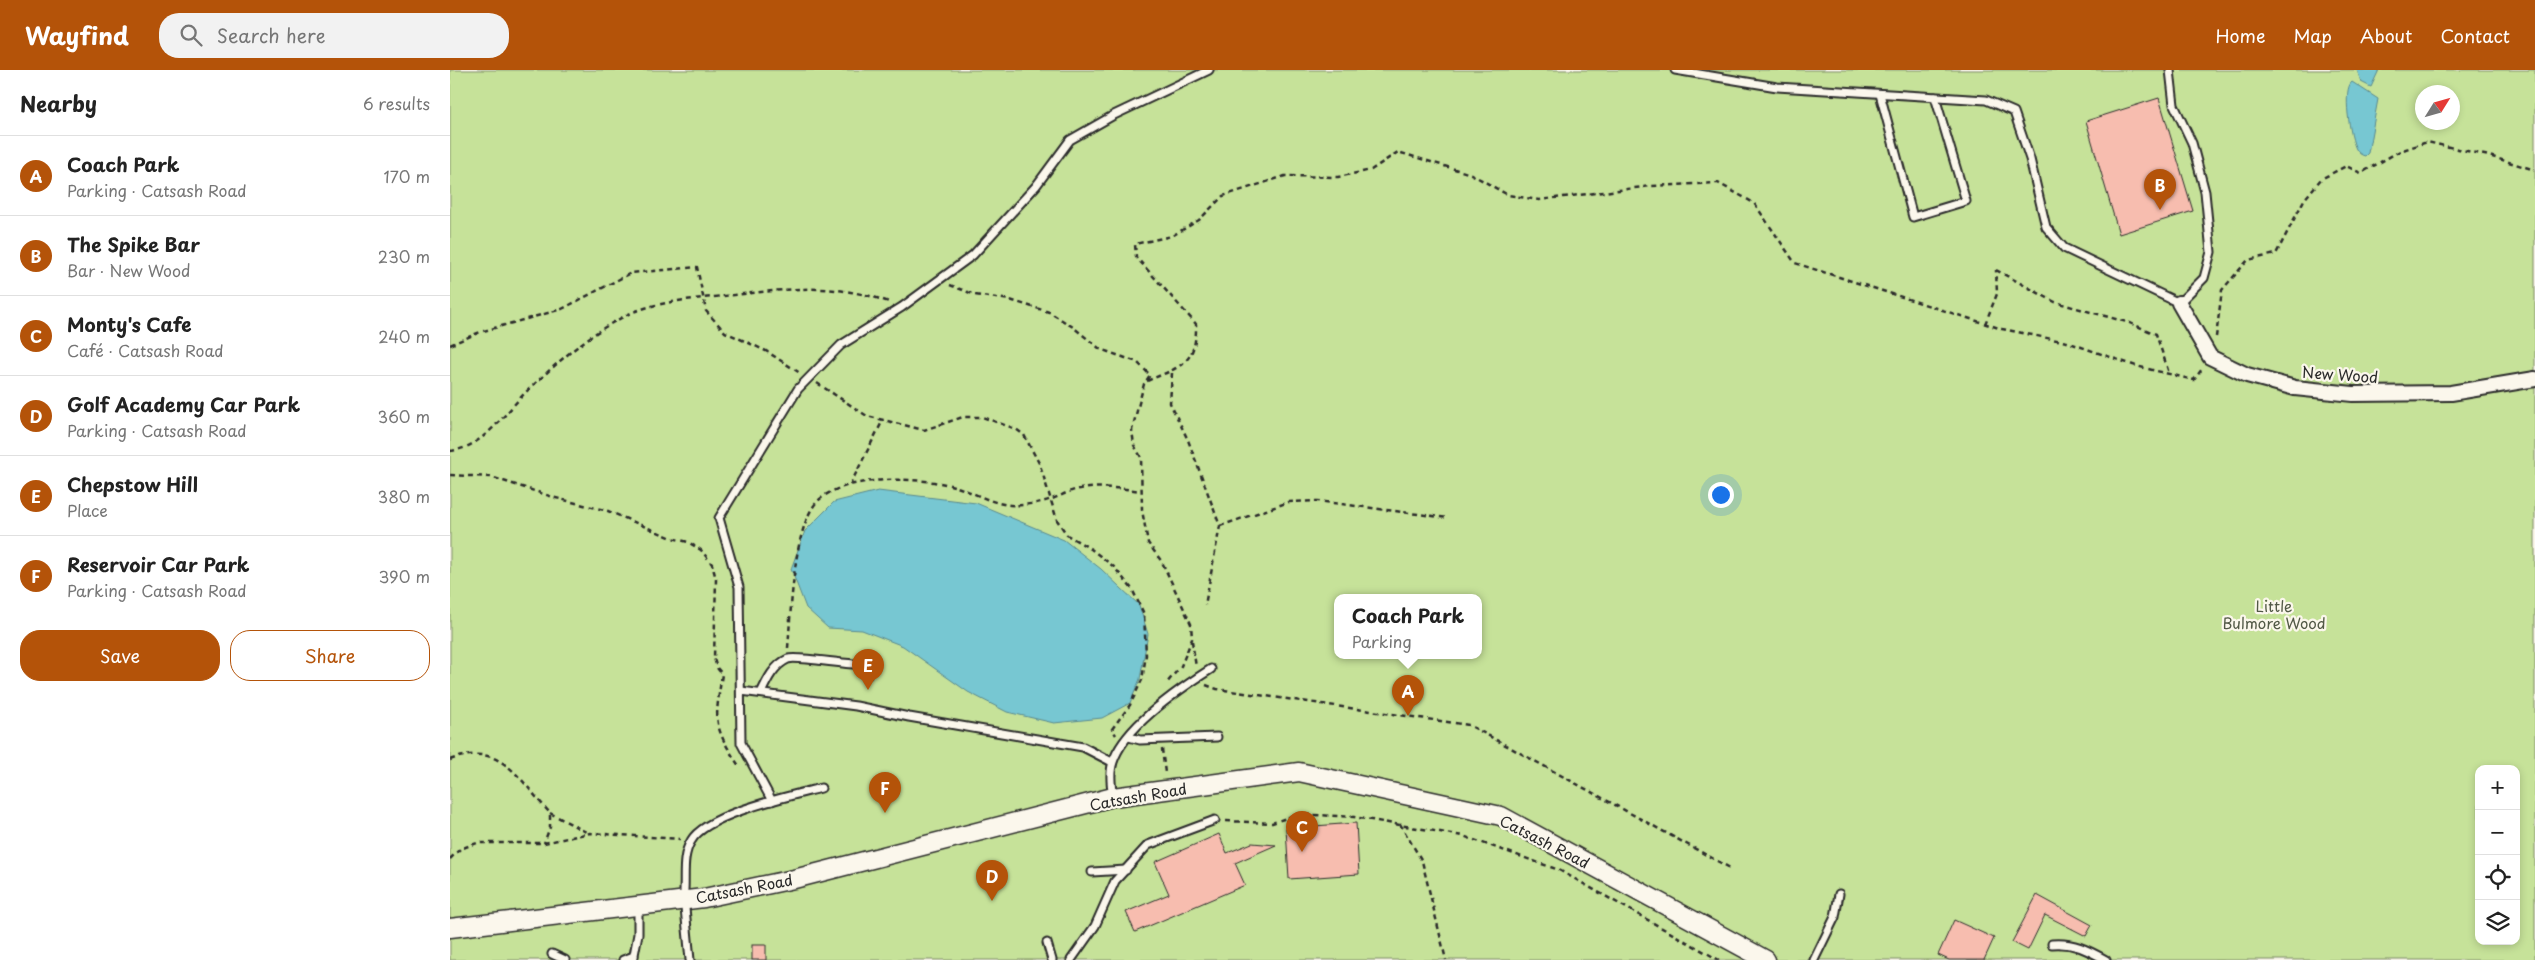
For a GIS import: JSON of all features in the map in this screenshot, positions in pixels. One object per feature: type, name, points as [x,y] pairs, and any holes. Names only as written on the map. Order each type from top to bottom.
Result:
[{"type":"street","points":[[2179,303],[2210,358]]},
{"type":"street","name":"New Wood","points":[[2210,358],[2247,375],[2295,388],[2353,394],[2451,393],[2535,378]]},
{"type":"street","name":"Catsash Road","points":[[450,928],[638,904],[704,898],[794,879],[1113,797],[1299,772],[1501,816],[1766,960]]},
{"type":"lane","points":[[772,801],[740,743],[739,587],[719,518],[798,389],[840,345],[902,307],[973,255],[1036,186],[1070,140],[1114,114],[1209,70]]},
{"type":"lane","points":[[1675,70],[1777,87],[1986,100],[2014,112],[2030,160],[2046,228],[2064,248],[2179,303],[2204,278],[2211,252],[2205,192],[2192,143],[2174,105],[2170,70]]},
{"type":"lane","points":[[1880,94],[1913,217],[1966,201],[1935,97]]},
{"type":"lane","points":[[761,693],[767,679],[777,667],[788,659],[855,664]]},
{"type":"lane","points":[[1113,797],[1111,780],[1112,762],[1122,744],[1175,691],[1211,669]]},
{"type":"lane","points":[[741,691],[856,706],[1083,747],[1112,762]]},
{"type":"lane","points":[[1129,737],[1140,740],[1217,737]]},
{"type":"lane","points":[[684,890],[685,854],[691,840],[700,829],[713,821],[772,801],[821,788]]},
{"type":"lane","points":[[1070,960],[1094,926],[1115,881],[1148,845],[1215,820]]},
{"type":"lane","points":[[1092,872],[1126,870]]},
{"type":"lane","points":[[1814,960],[1836,916],[1839,894]]},
{"type":"lane","points":[[623,960],[634,958],[638,934],[638,904]]},
{"type":"lane","points":[[685,908],[690,960]]},
{"type":"lane","points":[[2052,944],[2068,942],[2090,950],[2106,960]]},
{"type":"lane","points":[[1047,943],[1052,960]]},
{"type":"lane","points":[[552,954],[565,960]]},
{"type":"path","points":[[1147,380],[1172,372],[1192,354],[1197,343],[1196,324],[1136,257],[1135,244],[1172,236],[1199,220],[1224,196],[1285,176],[1338,177],[1371,170],[1398,152],[1471,174],[1508,195],[1539,200],[1651,186],[1718,183],[1754,203],[1795,263],[2002,329],[2067,342],[2136,366],[2194,380],[2210,358],[2217,330],[2222,290],[2248,260],[2276,254],[2304,200],[2321,178],[2346,166],[2362,173],[2400,152],[2427,142],[2489,156],[2535,170]]},
{"type":"path","points":[[450,345],[480,332],[562,308],[631,273],[697,267],[706,311],[725,332],[766,351],[835,393],[867,416],[924,430],[963,417],[982,417],[1016,429],[1024,435],[1040,465],[1052,499],[1056,520],[1067,535],[1091,549],[1114,567],[1132,589],[1144,614],[1146,655],[1142,680],[1130,705],[1112,729],[1122,744]]},
{"type":"path","points":[[1985,324],[1997,294],[1996,270],[2054,302],[2130,323],[2156,334],[2169,374]]},
{"type":"path","points":[[939,280],[975,295],[1010,300],[1049,312],[1073,326],[1100,349],[1137,362],[1150,375],[1144,384],[1132,430],[1134,445],[1141,457],[1140,491],[1148,543],[1173,582],[1191,624],[1194,663],[1205,684],[1217,690],[1469,726],[1732,869]]},
{"type":"path","points":[[450,451],[460,450],[478,441],[526,393],[578,346],[605,327],[632,313],[664,304],[702,298],[797,288],[840,290],[866,294],[902,307]]},
{"type":"path","points":[[1172,372],[1170,403],[1191,449],[1220,526],[1205,605]]},
{"type":"path","points":[[850,486],[883,420]]},
{"type":"path","points":[[450,475],[491,476],[556,498],[608,511],[672,538],[688,542],[701,550],[712,564],[716,579],[714,650],[717,668],[722,674],[716,718],[719,732],[743,772]]},
{"type":"path","points":[[788,659],[792,586],[804,526],[813,505],[831,492],[882,479],[919,480],[951,485],[983,499],[1010,505],[1033,504],[1078,489],[1104,487],[1140,491]]},
{"type":"path","points":[[1220,526],[1289,502],[1318,501],[1448,518]]},
{"type":"path","points":[[1157,708],[1155,694],[1168,683],[1181,666],[1192,639]]},
{"type":"path","points":[[1162,739],[1166,790]]},
{"type":"path","points":[[450,760],[472,753],[484,754],[497,759],[510,769],[550,813],[590,833]]},
{"type":"path","points":[[544,843],[550,827],[550,813]]},
{"type":"path","points":[[1215,820],[1240,823],[1272,823],[1298,814],[1354,817],[1463,836],[1559,870],[1719,960]]},
{"type":"path","points":[[1400,824],[1422,861],[1446,960]]},
{"type":"path","points":[[450,858],[460,849],[477,843],[544,843],[590,833],[691,840]]},
{"type":"green space","name":"Little Bulmore Wood","points":[[450,70],[2535,70],[2535,960],[450,960]]},
{"type":"water","points":[[2357,70],[2379,70],[2371,87],[2361,82]]},
{"type":"water","points":[[2352,82],[2378,99],[2368,153],[2365,156],[2356,149],[2349,125],[2347,103],[2349,86]]},
{"type":"water","points":[[878,491],[976,503],[1064,540],[1101,569],[1139,605],[1148,634],[1140,679],[1130,703],[1102,718],[1054,723],[1007,712],[968,692],[903,646],[862,630],[828,628],[806,608],[791,569],[805,531],[834,502]]},
{"type":"building","points":[[2159,98],[2193,211],[2119,234],[2086,121]]},
{"type":"building","points":[[860,663],[875,667],[871,679],[856,674]]},
{"type":"building","points":[[1356,823],[1359,874],[1289,879],[1286,828]]},
{"type":"building","points":[[1219,834],[1227,853],[1252,843],[1276,845],[1235,863],[1245,885],[1135,932],[1126,912],[1169,894],[1155,862]]},
{"type":"building","points":[[2037,895],[2092,925],[2086,936],[2045,915],[2028,950],[2012,942]]},
{"type":"building","points":[[1954,920],[1994,938],[1984,960],[1949,960],[1938,955]]},
{"type":"building","points":[[752,945],[766,945],[766,960],[752,960]]},
{"type":"place","name":"The Spike Bar","points":[[2160,210]]},
{"type":"place","name":"Chepstow Hill","points":[[868,690]]},
{"type":"place","name":"Coach Park","points":[[1408,716]]},
{"type":"place","name":"Reservoir Car Park","points":[[885,813]]},
{"type":"place","name":"Monty's Cafe","points":[[1302,852]]},
{"type":"place","name":"Golf Academy Car Park","points":[[992,901]]}]
